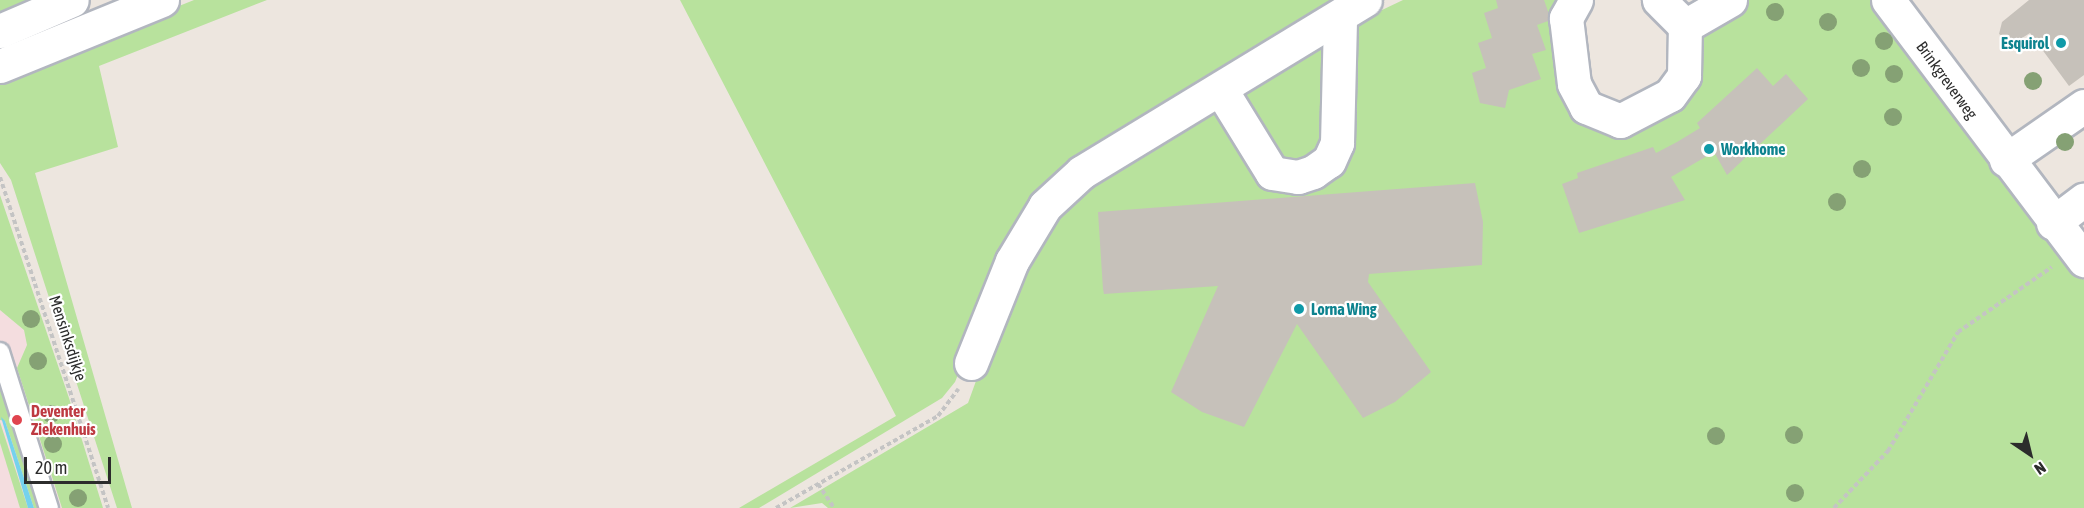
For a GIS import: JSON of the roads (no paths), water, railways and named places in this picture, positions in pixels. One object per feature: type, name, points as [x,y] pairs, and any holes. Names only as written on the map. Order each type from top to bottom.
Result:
[{"type":"street","points":[[0,31],[72,0]]},
{"type":"street","points":[[0,66],[162,0]]},
{"type":"street","points":[[1576,0],[1566,18],[1574,84],[1586,107],[1598,116],[1620,121],[1670,95],[1684,76],[1689,57],[1685,26],[1659,0]]},
{"type":"street","points":[[1685,26],[1730,0]]},
{"type":"street","name":"Brinkgreverweg","points":[[1888,0],[2079,255]]},
{"type":"street","points":[[971,363],[1012,261],[1046,206],[1112,150],[1221,90],[1353,8]]},
{"type":"street","points":[[1221,90],[1272,173],[1298,177],[1313,172],[1329,161],[1337,143],[1353,8]]},
{"type":"street","points":[[2006,160],[2084,106]]},
{"type":"street","points":[[2053,223],[2084,200]]},
{"type":"lane","points":[[0,352],[50,508]]},
{"type":"water","points":[[1,417],[5,421],[34,508],[28,508]]},
{"type":"place","name":"Esquirol","points":[[2061,43]]},
{"type":"place","name":"Workhome","points":[[1709,149]]},
{"type":"place","name":"Lorna Wing","points":[[1299,309]]},
{"type":"place","name":"Deventer Ziekenhuis","points":[[17,420]]}]
